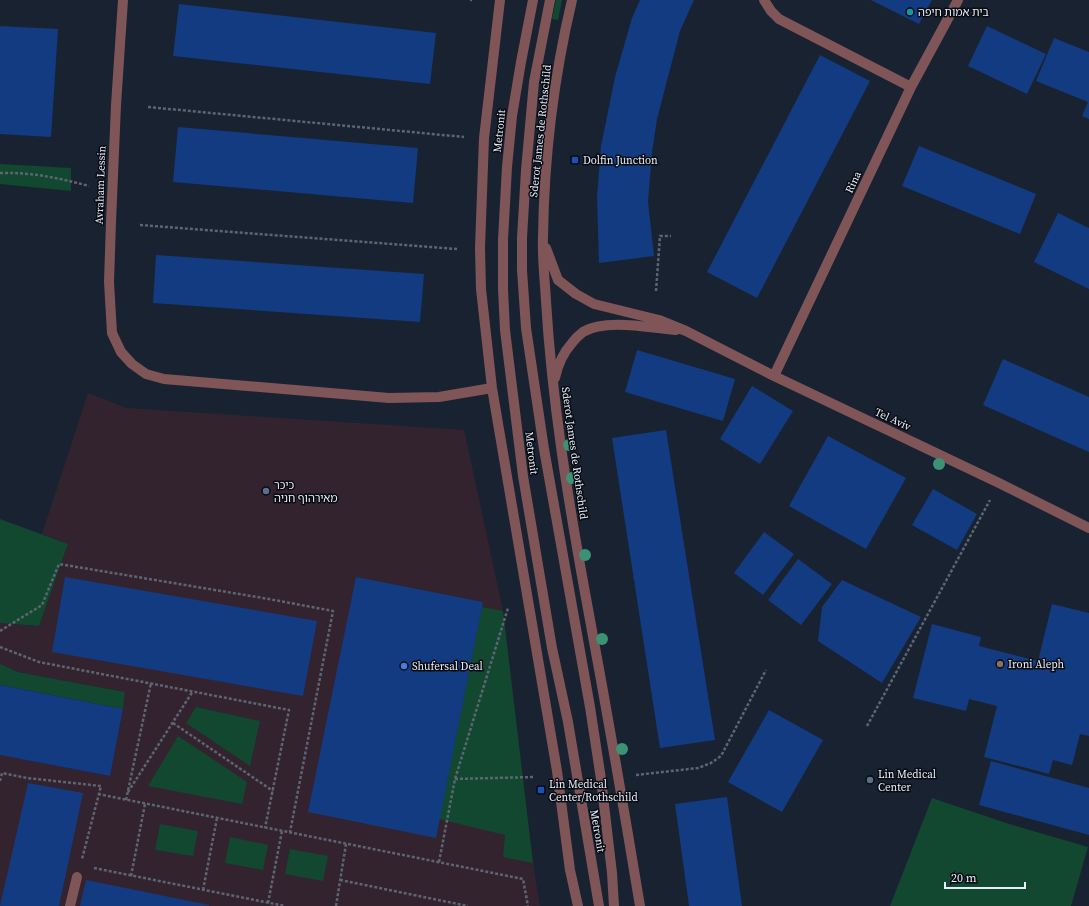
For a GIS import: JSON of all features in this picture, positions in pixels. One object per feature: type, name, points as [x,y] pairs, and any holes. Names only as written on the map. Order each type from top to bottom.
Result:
[{"type":"street","name":"Avraham Lessin","points":[[123,0],[110,222],[109,282],[112,333],[121,352],[132,364],[146,374],[164,379],[389,398],[439,397],[492,388]]},
{"type":"street","points":[[500,0],[484,138],[480,248],[481,289],[492,388],[557,771],[570,870],[578,906]]},
{"type":"street","name":"Metronit","points":[[533,0],[518,77],[512,116],[507,167],[503,240],[505,330],[523,476],[552,648],[568,722],[599,906]]},
{"type":"street","name":"Metronit","points":[[550,0],[534,82],[526,170],[522,238],[522,270],[526,328],[544,449],[590,707],[601,779],[612,873],[614,906]]},
{"type":"street","name":"Sderot James de Rothschild","points":[[572,0],[564,35],[547,160],[543,238],[549,346],[553,389],[568,502],[619,776],[640,906]]},
{"type":"street","points":[[764,0],[770,11],[779,19],[911,87]]},
{"type":"street","name":"Rina","points":[[774,376],[911,87],[958,0]]},
{"type":"street","name":"Tel Aviv","points":[[543,238],[558,280],[576,294],[594,304],[659,320],[686,331],[774,376],[999,483],[1089,528]]},
{"type":"street","name":"Tel Aviv","points":[[553,389],[557,368],[565,350],[582,332],[595,326],[609,324],[686,331]]},
{"type":"street","points":[[70,906],[77,877]]},
{"type":"path","points":[[148,107],[464,137]]},
{"type":"path","points":[[0,173],[35,174],[60,178],[89,186]]},
{"type":"path","points":[[140,225],[457,249]]},
{"type":"path","points":[[656,291],[660,236],[671,236]]},
{"type":"path","points":[[867,726],[999,483]]},
{"type":"path","points":[[0,631],[42,605],[59,564],[269,599],[333,612],[290,832]]},
{"type":"path","points":[[439,862],[455,779],[508,608]]},
{"type":"path","points":[[0,647],[39,662],[289,710],[265,828]]},
{"type":"path","points":[[619,776],[698,768],[712,763],[721,756],[766,670]]},
{"type":"path","points":[[126,800],[151,683]]},
{"type":"path","points":[[128,792],[192,691]]},
{"type":"path","points":[[173,723],[273,791]]},
{"type":"path","points":[[0,781],[2,773],[27,778],[101,786],[77,877]]},
{"type":"path","points":[[455,779],[533,778]]},
{"type":"path","points":[[98,794],[523,879],[528,906]]},
{"type":"path","points":[[131,876],[145,804]]},
{"type":"path","points":[[203,890],[217,818]]},
{"type":"path","points":[[268,903],[282,831]]},
{"type":"path","points":[[336,906],[346,844]]},
{"type":"path","points":[[80,866],[285,906]]},
{"type":"path","points":[[340,880],[468,906]]},
{"type":"shaded area","points":[[88,393],[127,408],[464,430],[503,611],[533,863],[540,906],[0,906],[0,755],[110,776],[123,709],[125,692],[18,672],[0,664],[0,623],[39,626],[68,544],[42,534]]},
{"type":"green space","points":[[556,0],[562,0],[558,20],[552,19]]},
{"type":"green space","points":[[0,164],[71,168],[71,191],[0,184]]},
{"type":"green space","points":[[0,519],[68,544],[39,626],[0,623]]},
{"type":"green space","points":[[482,607],[503,611],[533,863],[503,857],[505,835],[439,819]]},
{"type":"green space","points":[[0,664],[18,672],[125,692],[123,709],[0,685]]},
{"type":"green space","points":[[196,707],[260,721],[250,766],[186,723]]},
{"type":"green space","points":[[178,736],[247,782],[242,804],[148,786]]},
{"type":"green space","points":[[932,798],[1009,824],[1088,847],[1071,906],[890,906]]},
{"type":"green space","points":[[160,824],[198,831],[193,856],[155,850]]},
{"type":"green space","points":[[230,837],[268,845],[263,870],[225,863]]},
{"type":"green space","points":[[290,849],[328,856],[323,881],[285,874]]},
{"type":"building","points":[[640,0],[694,0],[680,31],[657,119],[652,152],[648,202],[654,256],[599,263],[597,197],[601,146],[615,77],[632,18]]},
{"type":"building","name":"בית אמות חיפה","points":[[871,0],[932,0],[919,24]]},
{"type":"building","points":[[179,4],[436,33],[430,84],[173,56]]},
{"type":"building","points":[[0,26],[58,29],[51,137],[0,134]]},
{"type":"building","points":[[987,26],[1046,54],[1027,94],[968,66]]},
{"type":"building","points":[[1054,38],[1089,52],[1089,119],[1082,116],[1088,102],[1036,81]]},
{"type":"building","points":[[820,55],[870,81],[757,298],[707,272]]},
{"type":"building","points":[[178,127],[418,148],[413,203],[173,182]]},
{"type":"building","points":[[919,146],[1036,194],[1020,234],[902,186]]},
{"type":"building","points":[[1058,213],[1089,228],[1089,289],[1034,262]]},
{"type":"building","points":[[156,255],[424,274],[420,322],[153,303]]},
{"type":"building","points":[[637,350],[735,379],[723,421],[625,392]]},
{"type":"building","points":[[1003,359],[1089,397],[1089,452],[983,405]]},
{"type":"building","points":[[752,386],[793,411],[760,464],[720,439]]},
{"type":"building","points":[[666,430],[715,740],[660,748],[612,438]]},
{"type":"building","points":[[828,436],[906,478],[866,549],[789,506]]},
{"type":"building","points":[[933,489],[977,514],[957,550],[912,525]]},
{"type":"building","points":[[764,532],[794,554],[763,595],[734,573]]},
{"type":"building","points":[[798,559],[832,584],[801,625],[768,600]]},
{"type":"building","points":[[65,577],[317,621],[303,696],[52,652]]},
{"type":"building","name":"Shufersal Deal","points":[[356,577],[483,602],[436,838],[308,812]]},
{"type":"building","points":[[842,580],[921,617],[882,683],[818,641],[822,607]]},
{"type":"building","points":[[1052,604],[1089,613],[1089,736],[1080,734],[1072,765],[1053,760],[1049,774],[984,757],[997,706],[969,699],[966,711],[913,698],[932,624],[981,637],[979,646],[1038,661]]},
{"type":"building","points":[[0,685],[123,709],[110,776],[0,755]]},
{"type":"building","points":[[769,710],[823,740],[782,812],[728,782]]},
{"type":"building","points":[[991,761],[1089,788],[1089,835],[979,805]]},
{"type":"building","points":[[28,783],[83,793],[59,906],[0,906]]},
{"type":"building","points":[[727,797],[742,906],[689,906],[675,804]]},
{"type":"building","points":[[86,880],[209,905],[209,906],[80,906]]},
{"type":"place","name":"בית אמות חיפה","points":[[910,12]]},
{"type":"place","name":"Dolfin Junction","points":[[575,160]]},
{"type":"place","name":"כיכר מאירהוף חניה","points":[[266,491]]},
{"type":"place","name":"Ironi Aleph","points":[[1000,664]]},
{"type":"place","name":"Shufersal Deal","points":[[404,666]]},
{"type":"place","name":"Lin Medical Center","points":[[870,780]]},
{"type":"place","name":"Lin Medical Center/Rothschild","points":[[541,790]]}]
